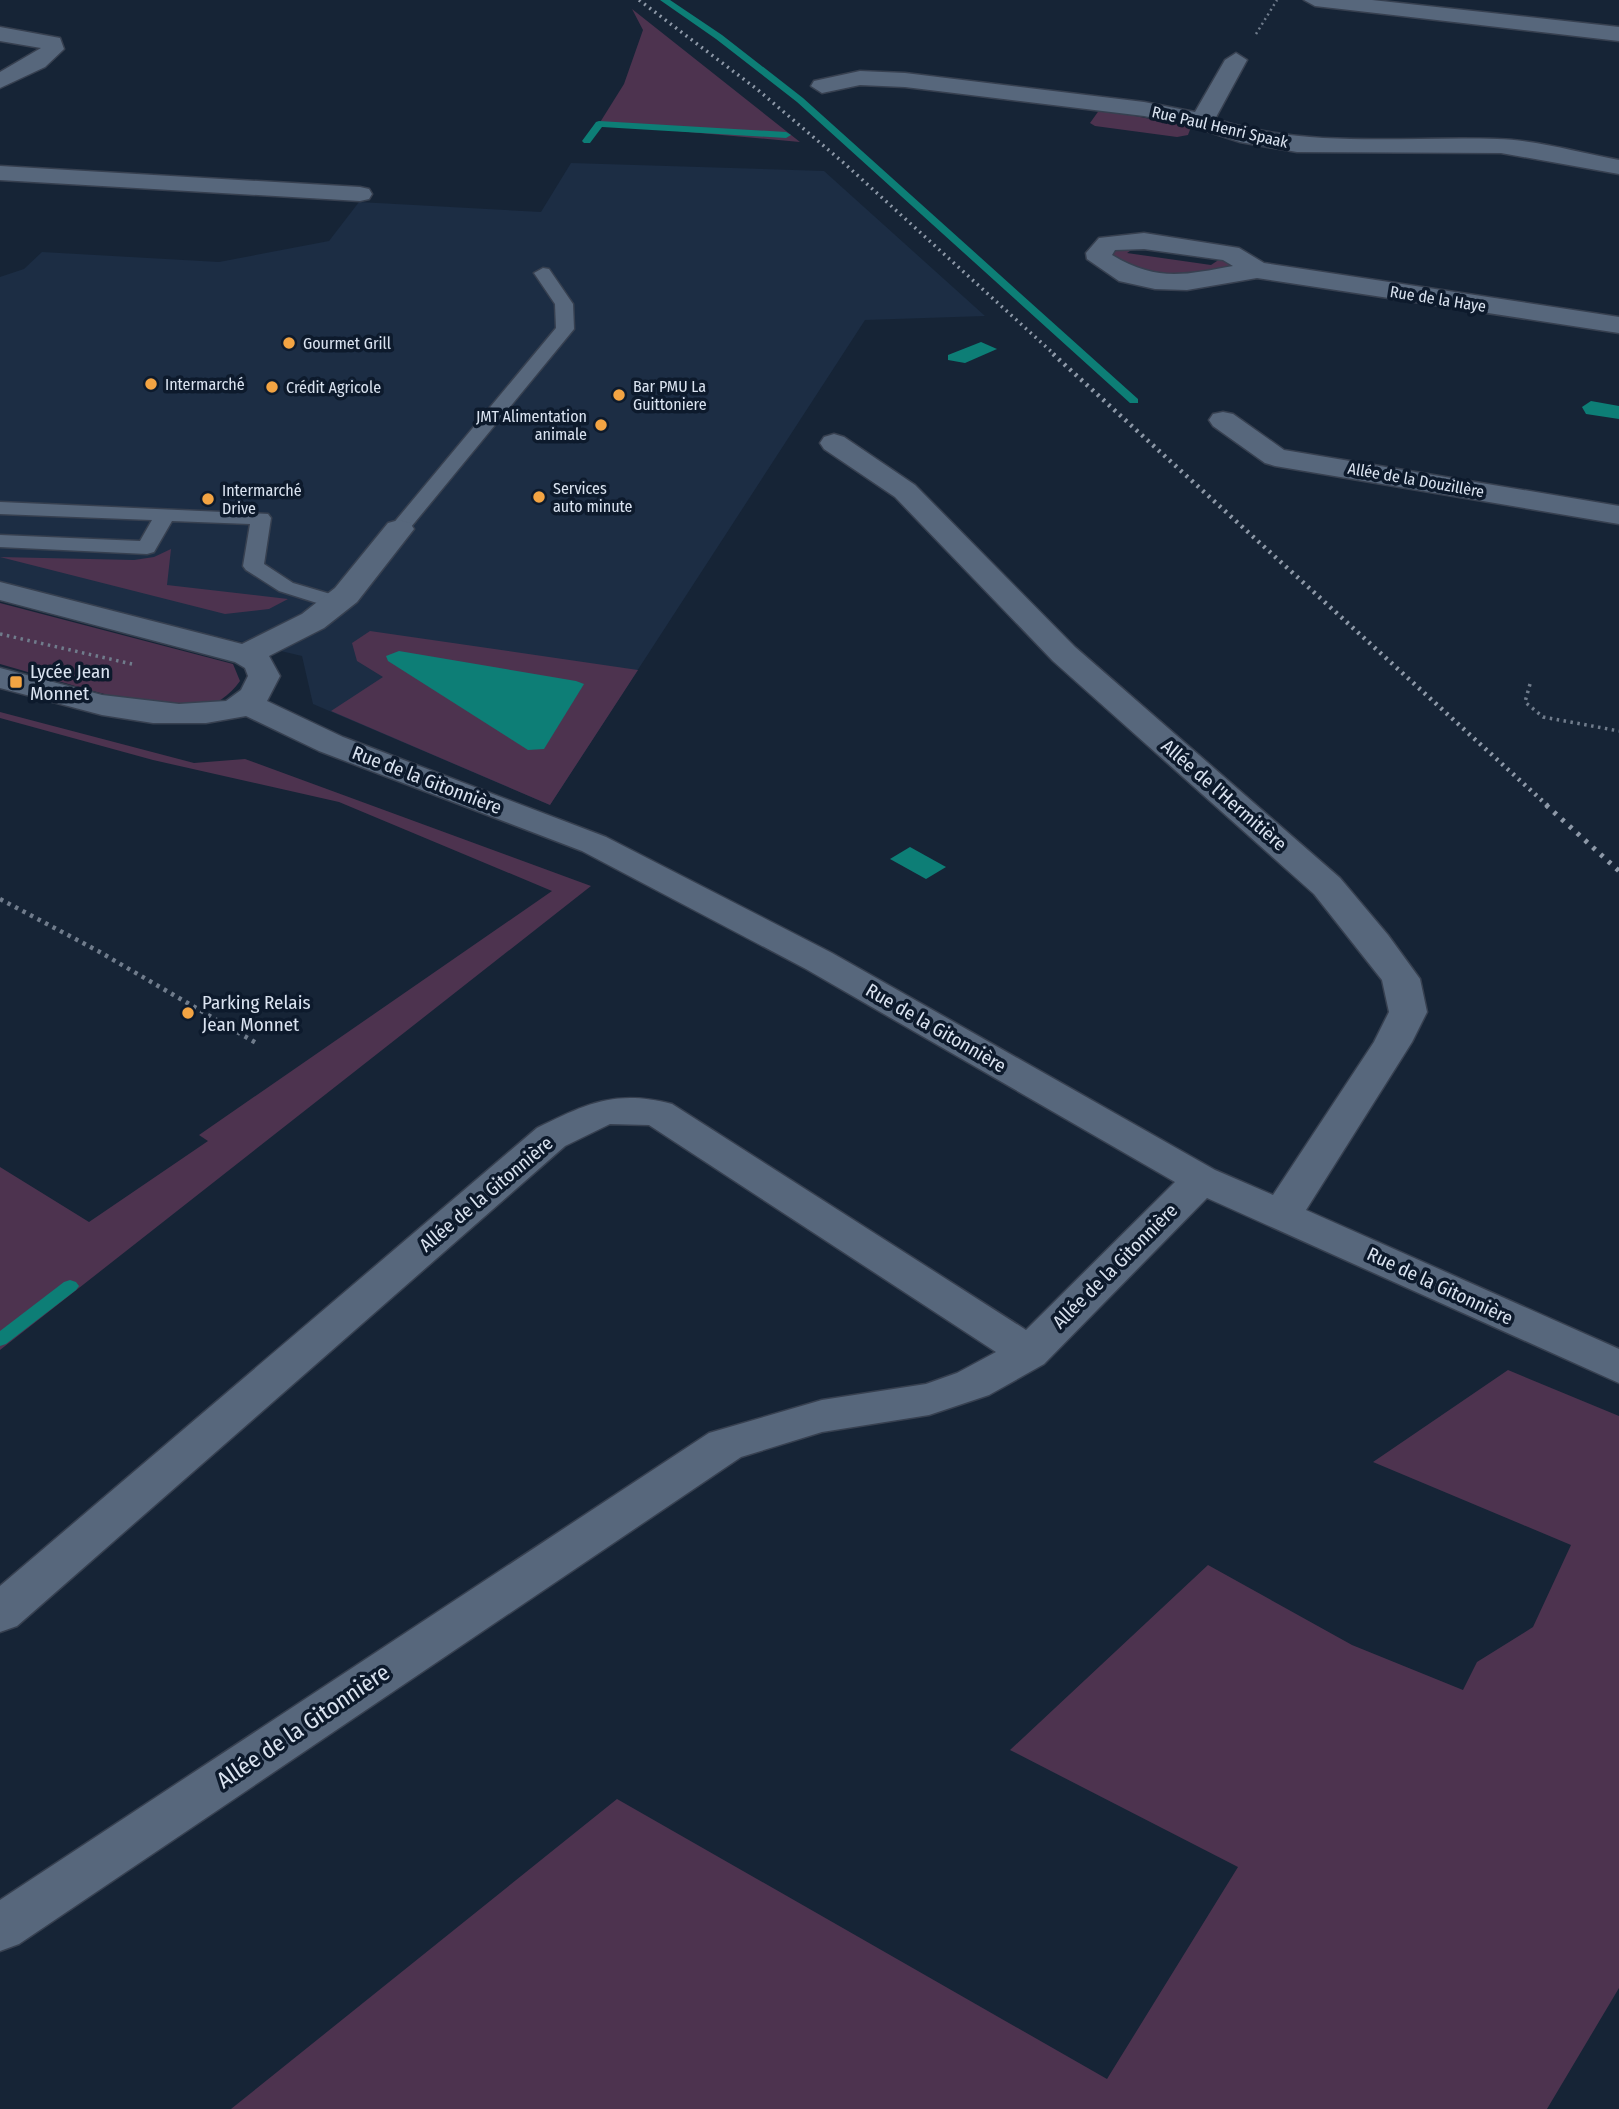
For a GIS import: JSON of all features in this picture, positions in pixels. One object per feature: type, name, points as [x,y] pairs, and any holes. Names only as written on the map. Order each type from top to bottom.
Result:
[{"type":"street","points":[[1315,0],[1619,34]]},
{"type":"street","points":[[0,34],[43,40],[52,43],[53,49],[37,62],[0,80]]},
{"type":"street","points":[[1202,121],[1236,60]]},
{"type":"street","name":"Rue Paul Henri Spaak","points":[[822,86],[860,78],[905,79],[1100,103],[1202,121],[1240,135],[1297,145],[1501,146],[1619,167]]},
{"type":"street","points":[[0,173],[360,194]]},
{"type":"street","name":"Rue de la Haye","points":[[1257,270],[1230,253],[1144,241],[1108,243],[1099,253],[1107,266],[1128,276],[1168,283],[1257,270],[1619,325]]},
{"type":"street","name":"Allée de la Douzillère","points":[[1223,420],[1275,457],[1619,515]]},
{"type":"street","name":"Allée de l'Hermitière","points":[[834,443],[905,491],[1064,654],[1328,886],[1376,943],[1401,979],[1408,1012],[1393,1042],[1282,1214]]},
{"type":"street","points":[[246,654],[313,621],[346,595],[399,529]]},
{"type":"street","points":[[0,591],[246,654],[259,663],[264,676],[258,690],[246,703],[227,711],[178,716],[132,713],[0,678]]},
{"type":"street","name":"Rue de la Gitonnière","points":[[246,703],[331,744],[594,844],[819,961],[1201,1179],[1619,1367]]},
{"type":"street","name":"Allée de la Gitonnière","points":[[0,1613],[551,1137],[604,1111],[658,1113],[1028,1353]]},
{"type":"street","name":"Allée de la Gitonnière","points":[[0,1928],[724,1445],[822,1416],[929,1399],[973,1384],[1028,1353],[1201,1179]]},
{"type":"lane","points":[[399,529],[565,329],[564,304],[543,273]]},
{"type":"lane","points":[[0,508],[261,518],[253,566],[286,587],[336,603]]},
{"type":"lane","points":[[0,541],[147,548],[165,514]]},
{"type":"path","points":[[1236,60],[1278,0]]},
{"type":"path","points":[[1530,684],[1525,702],[1543,717],[1619,731]]},
{"type":"path","points":[[0,900],[98,951],[258,1044]]},
{"type":"shaded area","points":[[632,9],[800,142],[599,124],[624,84],[643,30]]},
{"type":"shaded area","points":[[1100,109],[1191,127],[1188,135],[1177,137],[1095,126],[1090,123]]},
{"type":"shaded area","points":[[571,163],[824,171],[985,316],[865,320],[550,805],[313,704],[302,656],[0,586],[0,277],[24,269],[42,252],[219,262],[329,241],[359,202],[541,212]]},
{"type":"shaded area","points":[[1140,244],[1127,253],[1211,265],[1223,257],[1233,262],[1222,273],[1164,279],[1109,257],[1115,249]]},
{"type":"shaded area","points":[[981,342],[997,349],[965,363],[948,360],[948,355]]},
{"type":"shaded area","points":[[1591,401],[1619,406],[1619,419],[1586,414],[1582,407]]},
{"type":"shaded area","points":[[171,549],[167,585],[288,599],[269,609],[225,614],[0,557],[134,560],[154,557]]},
{"type":"shaded area","points":[[0,603],[233,664],[240,681],[216,703],[195,708],[174,708],[125,699],[0,664]]},
{"type":"shaded area","points":[[370,631],[638,670],[550,805],[331,711],[383,677],[357,661],[352,643]]},
{"type":"shaded area","points":[[399,651],[584,684],[544,749],[528,750],[388,661],[386,656]]},
{"type":"shaded area","points":[[0,712],[194,763],[245,759],[591,886],[0,1350],[0,1167],[89,1222],[208,1141],[199,1135],[552,891],[339,802],[153,760],[0,718]]},
{"type":"shaded area","points":[[910,847],[946,867],[926,879],[890,859]]},
{"type":"shaded area","points":[[1508,1370],[1619,1416],[1619,1988],[1547,2109],[231,2109],[617,1799],[1107,2079],[1238,1867],[1010,1750],[1208,1565],[1352,1645],[1463,1690],[1477,1662],[1533,1627],[1571,1545],[1373,1462]]},
{"type":"waterway","points":[[664,0],[719,37],[800,100],[1134,401]]},
{"type":"waterway","points":[[587,141],[599,124],[786,135]]},
{"type":"waterway","points":[[0,1340],[70,1286]]},
{"type":"railway","points":[[639,0],[758,90],[845,164],[1055,355]]},
{"type":"railway","points":[[1053,354],[1548,806]]},
{"type":"railway","points":[[1546,805],[1619,871]]},
{"type":"place","name":"Gourmet Grill","points":[[289,343]]},
{"type":"place","name":"Intermarché","points":[[151,384]]},
{"type":"place","name":"Crédit Agricole","points":[[272,387]]},
{"type":"place","name":"Bar PMU La Guittoniere","points":[[619,395]]},
{"type":"place","name":"JMT Alimentation animale","points":[[601,425]]},
{"type":"place","name":"Services auto minute","points":[[539,497]]},
{"type":"place","name":"Intermarché Drive","points":[[208,499]]},
{"type":"place","name":"Lycée Jean Monnet","points":[[16,682]]},
{"type":"place","name":"Parking Relais Jean Monnet","points":[[188,1013]]}]
